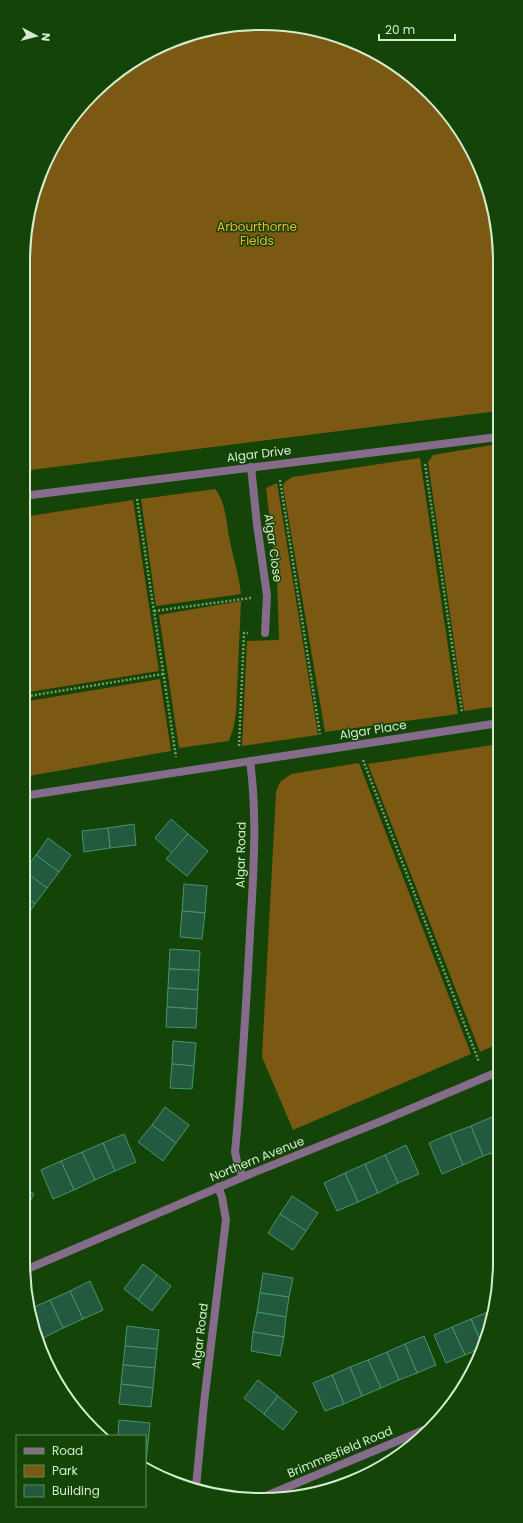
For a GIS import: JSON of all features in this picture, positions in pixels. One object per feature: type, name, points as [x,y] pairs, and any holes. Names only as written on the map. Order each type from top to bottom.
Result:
[{"type":"street","name":"Algar Drive","points":[[30,495],[493,437]]},
{"type":"street","name":"Algar Close","points":[[251,467],[267,596],[265,633]]},
{"type":"street","name":"Algar Place","points":[[250,761],[493,724]]},
{"type":"street","points":[[30,795],[250,761]]},
{"type":"street","name":"Algar Road","points":[[243,1177],[238,1166],[235,1152],[243,1061],[253,876],[254,786],[250,761]]},
{"type":"street","name":"Northern Avenue","points":[[30,1268],[218,1187],[384,1120],[493,1074]]},
{"type":"street","name":"Algar Road","points":[[196,1484],[204,1403],[226,1220],[222,1197],[218,1187]]},
{"type":"street","name":"Brimmesfield Road","points":[[273,1493],[417,1433]]},
{"type":"path","points":[[422,446],[464,729]]},
{"type":"path","points":[[278,464],[323,750]]},
{"type":"path","points":[[134,482],[178,772]]},
{"type":"path","points":[[154,611],[267,596]]},
{"type":"path","points":[[238,763],[244,633],[265,633]]},
{"type":"path","points":[[30,696],[164,674]]},
{"type":"path","points":[[357,745],[485,1077]]},
{"type":"green space","name":"Arbourthorne Fields","points":[[246,30],[277,30],[307,34],[336,42],[364,54],[390,69],[414,87],[436,109],[462,146],[481,187],[489,216],[493,246],[493,412],[30,470],[30,246],[34,216],[42,187],[54,159],[69,133],[87,109],[109,87],[133,69],[159,54],[187,42],[216,34]]},
{"type":"green space","points":[[493,445],[493,707],[464,711],[428,462],[433,455]]},
{"type":"green space","points":[[420,458],[458,714],[325,732],[283,486],[285,482],[292,477]]},
{"type":"green space","points":[[277,483],[318,735],[242,746],[247,641],[279,640],[277,579],[266,488]]},
{"type":"green space","points":[[215,489],[222,501],[226,514],[230,542],[238,574],[241,594],[156,606],[141,499]]},
{"type":"green space","points":[[133,500],[159,671],[30,692],[30,516]]},
{"type":"green space","points":[[241,601],[236,712],[234,726],[229,741],[179,748],[159,615]]},
{"type":"green space","points":[[160,679],[171,751],[30,776],[30,701]]},
{"type":"green space","points":[[493,745],[493,1046],[480,1052],[368,764]]},
{"type":"green space","points":[[359,763],[471,1054],[293,1130],[262,1057],[276,792],[280,782],[291,774]]},
{"type":"building","points":[[171,819],[188,834],[172,853],[155,838]]},
{"type":"building","points":[[134,824],[136,845],[110,848],[108,828]]},
{"type":"building","points":[[108,828],[110,848],[84,852],[82,831]]},
{"type":"building","points":[[188,834],[208,851],[187,876],[166,859]]},
{"type":"building","points":[[48,838],[71,855],[59,872],[36,855]]},
{"type":"building","points":[[36,855],[59,872],[47,888],[30,875],[30,863]]},
{"type":"building","points":[[30,875],[47,888],[35,904],[30,900]]},
{"type":"building","points":[[184,884],[207,886],[205,913],[182,911]]},
{"type":"building","points":[[30,900],[35,904],[30,911]]},
{"type":"building","points":[[182,911],[205,913],[202,939],[180,937]]},
{"type":"building","points":[[170,949],[200,951],[199,970],[169,969]]},
{"type":"building","points":[[169,969],[199,970],[198,990],[168,988]]},
{"type":"building","points":[[168,988],[198,990],[197,1009],[167,1007]]},
{"type":"building","points":[[167,1007],[197,1009],[196,1028],[166,1027]]},
{"type":"building","points":[[173,1041],[196,1043],[194,1066],[172,1064]]},
{"type":"building","points":[[172,1064],[194,1066],[192,1089],[170,1088]]},
{"type":"building","points":[[165,1107],[189,1125],[176,1143],[152,1125]]},
{"type":"building","points":[[492,1117],[493,1152],[483,1156],[471,1126]]},
{"type":"building","points":[[152,1125],[176,1143],[163,1161],[138,1142]]},
{"type":"building","points":[[471,1126],[483,1156],[463,1165],[450,1134]]},
{"type":"building","points":[[124,1134],[136,1162],[115,1171],[103,1143]]},
{"type":"building","points":[[450,1134],[463,1165],[442,1174],[429,1143]]},
{"type":"building","points":[[103,1143],[115,1171],[95,1180],[82,1152]]},
{"type":"building","points":[[406,1145],[419,1174],[398,1183],[385,1155]]},
{"type":"building","points":[[82,1152],[95,1180],[74,1190],[61,1161]]},
{"type":"building","points":[[385,1155],[398,1183],[378,1193],[365,1164]]},
{"type":"building","points":[[61,1161],[74,1190],[53,1199],[41,1170]]},
{"type":"building","points":[[365,1164],[378,1193],[358,1202],[345,1173]]},
{"type":"building","points":[[345,1173],[358,1202],[337,1211],[324,1183]]},
{"type":"building","points":[[30,1191],[34,1194],[30,1201]]},
{"type":"building","points":[[292,1196],[318,1213],[306,1231],[280,1214]]},
{"type":"building","points":[[280,1214],[306,1231],[293,1250],[268,1233]]},
{"type":"building","points":[[143,1264],[157,1275],[138,1300],[124,1289]]},
{"type":"building","points":[[263,1273],[293,1278],[289,1297],[260,1293]]},
{"type":"building","points":[[157,1275],[171,1286],[152,1311],[138,1300]]},
{"type":"building","points":[[90,1281],[103,1310],[83,1319],[70,1291]]},
{"type":"building","points":[[70,1291],[83,1319],[63,1328],[50,1300]]},
{"type":"building","points":[[260,1293],[289,1297],[286,1317],[257,1312]]},
{"type":"building","points":[[50,1300],[63,1328],[43,1338],[34,1307]]},
{"type":"building","points":[[257,1312],[286,1317],[284,1337],[253,1332]]},
{"type":"building","points":[[488,1312],[480,1339],[471,1319]]},
{"type":"building","points":[[471,1319],[480,1339],[475,1351],[465,1355],[452,1327]]},
{"type":"building","points":[[127,1326],[159,1330],[157,1349],[125,1346]]},
{"type":"building","points":[[452,1327],[465,1355],[446,1363],[434,1335]]},
{"type":"building","points":[[253,1332],[284,1337],[280,1356],[251,1351]]},
{"type":"building","points":[[424,1336],[436,1365],[417,1373],[405,1344]]},
{"type":"building","points":[[405,1344],[417,1373],[399,1380],[387,1352]]},
{"type":"building","points":[[125,1346],[157,1349],[155,1368],[123,1365]]},
{"type":"building","points":[[387,1352],[399,1380],[381,1388],[368,1360]]},
{"type":"building","points":[[368,1360],[381,1388],[362,1396],[350,1367]]},
{"type":"building","points":[[123,1365],[155,1368],[153,1388],[121,1384]]},
{"type":"building","points":[[350,1367],[362,1396],[344,1404],[332,1375]]},
{"type":"building","points":[[332,1375],[344,1404],[325,1411],[313,1383]]},
{"type":"building","points":[[258,1380],[278,1396],[264,1414],[244,1398]]},
{"type":"building","points":[[121,1384],[153,1388],[151,1407],[119,1404]]},
{"type":"building","points":[[278,1396],[297,1412],[283,1430],[264,1414]]},
{"type":"building","points":[[119,1420],[150,1423],[148,1443],[146,1443],[146,1435],[118,1435]]},
{"type":"building","points":[[146,1443],[148,1443],[146,1462]]}]
